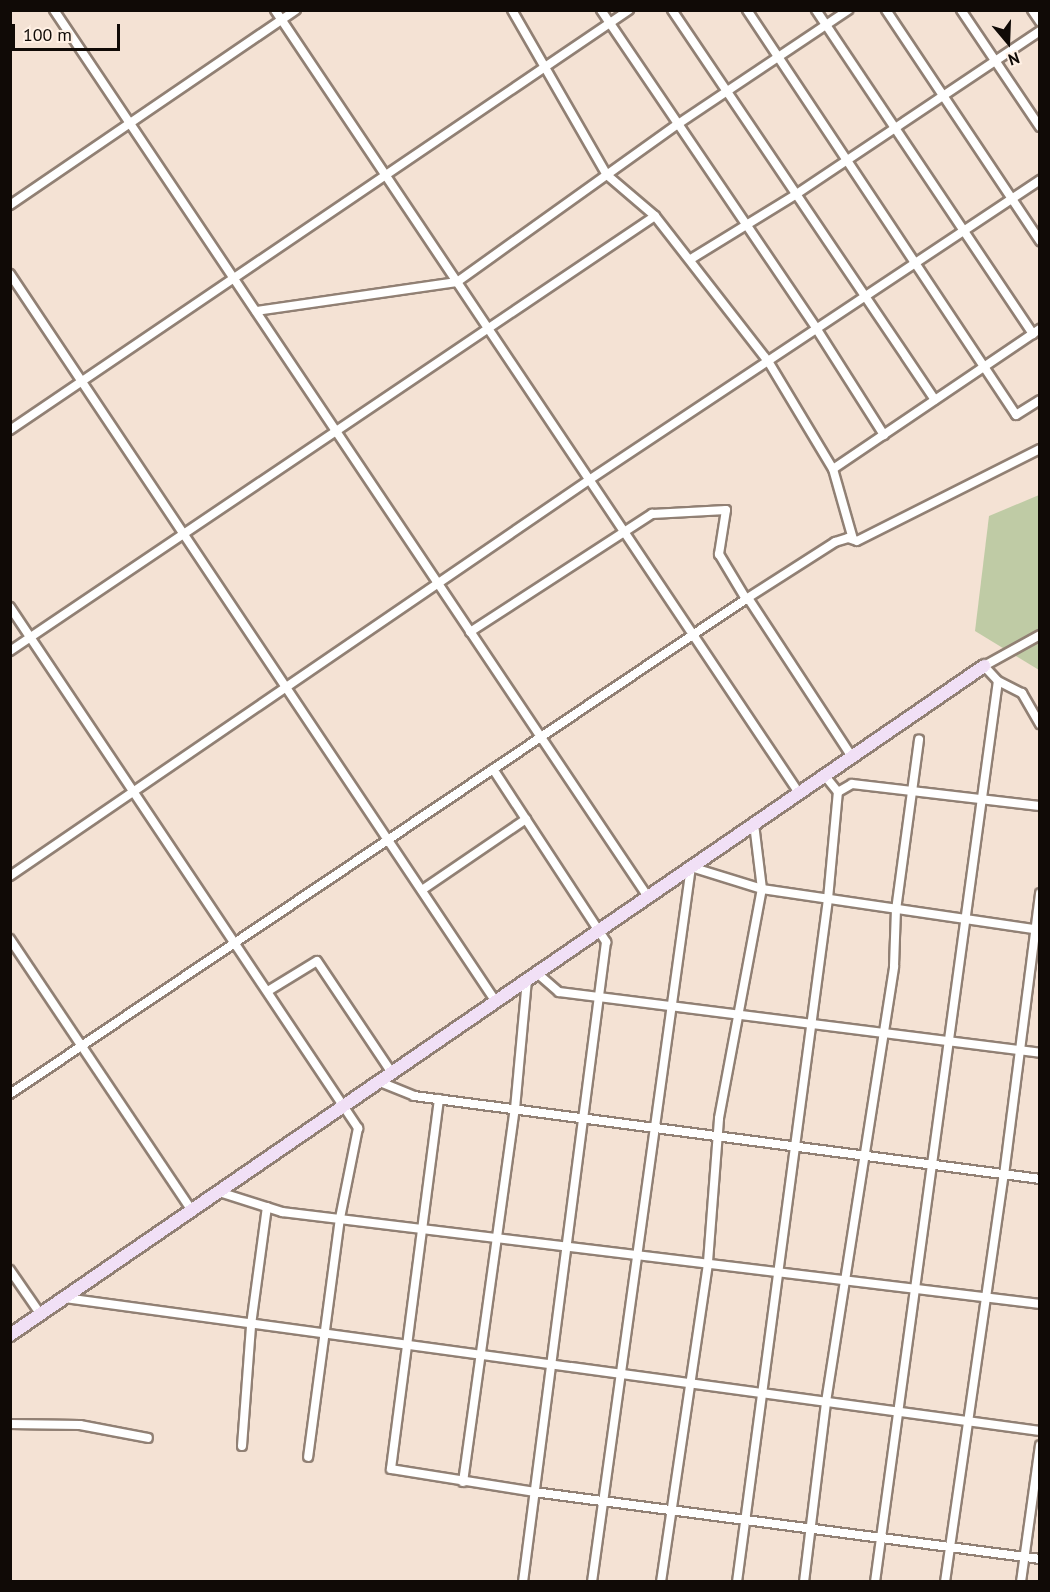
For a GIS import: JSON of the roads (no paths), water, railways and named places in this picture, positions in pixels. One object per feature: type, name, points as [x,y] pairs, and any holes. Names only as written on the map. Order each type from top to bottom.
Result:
[{"type":"street","points":[[54,10],[648,897]]},
{"type":"street","points":[[275,10],[799,793]]},
{"type":"street","points":[[10,205],[296,10]]},
{"type":"street","points":[[512,10],[607,175],[655,216],[768,360],[833,469],[853,539]]},
{"type":"street","points":[[601,10],[816,328],[884,435]]},
{"type":"street","points":[[10,430],[547,70],[629,10]]},
{"type":"street","points":[[672,10],[934,400]]},
{"type":"street","points":[[747,10],[1016,415],[1040,400]]},
{"type":"street","points":[[816,10],[963,230],[1036,332],[833,469]]},
{"type":"street","points":[[256,311],[457,282],[678,124],[848,10]]},
{"type":"street","points":[[886,10],[1040,241]]},
{"type":"street","points":[[961,10],[1040,127]]},
{"type":"street","points":[[1032,10],[1040,22]]},
{"type":"street","points":[[691,259],[795,195],[1040,31]]},
{"type":"street","points":[[10,876],[589,480],[1040,180]]},
{"type":"street","points":[[10,651],[655,216]]},
{"type":"street","points":[[10,274],[496,1002]]},
{"type":"street","points":[[10,1094],[747,598],[835,543],[853,539],[857,541],[1040,449]]},
{"type":"street","points":[[470,632],[652,514],[726,510],[719,554],[852,757]]},
{"type":"street","points":[[10,607],[358,1128],[340,1218],[308,1457]]},
{"type":"street","points":[[10,1335],[984,666],[1040,635]]},
{"type":"street","points":[[984,666],[998,681],[1022,693],[1040,724]]},
{"type":"street","points":[[875,1581],[984,799],[998,681]]},
{"type":"street","points":[[804,1581],[826,1402],[862,1154],[894,966],[896,910],[919,740]]},
{"type":"street","points":[[493,769],[606,942],[586,1119],[523,1581]]},
{"type":"street","points":[[737,1581],[775,1271],[808,1024],[828,899],[838,792],[825,776]]},
{"type":"street","points":[[838,792],[852,784],[1040,806]]},
{"type":"street","points":[[422,890],[526,819]]},
{"type":"street","points":[[661,1581],[708,1262],[720,1137],[719,1118],[762,889],[754,824]]},
{"type":"street","points":[[692,867],[762,889],[1037,929]]},
{"type":"street","points":[[592,1581],[692,867]]},
{"type":"street","points":[[945,1581],[1004,1175],[1017,1051],[1037,929],[1040,893]]},
{"type":"street","points":[[10,939],[192,1211]]},
{"type":"street","points":[[268,991],[317,961],[392,1073]]},
{"type":"street","points":[[532,977],[559,992],[1040,1053]]},
{"type":"street","points":[[463,1482],[532,977]]},
{"type":"street","points":[[380,1082],[414,1096],[862,1154],[933,1168],[1040,1179]]},
{"type":"street","points":[[439,1099],[409,1347],[391,1469],[534,1492],[1040,1559]]},
{"type":"street","points":[[219,1192],[267,1207],[340,1218],[1040,1304]]},
{"type":"street","points":[[242,1446],[251,1325],[267,1207]]},
{"type":"street","points":[[10,1270],[40,1315]]},
{"type":"street","points":[[65,1298],[324,1336],[1040,1431]]},
{"type":"street","points":[[10,1424],[80,1425],[148,1438]]},
{"type":"street","points":[[1021,1581],[1040,1445]]}]
